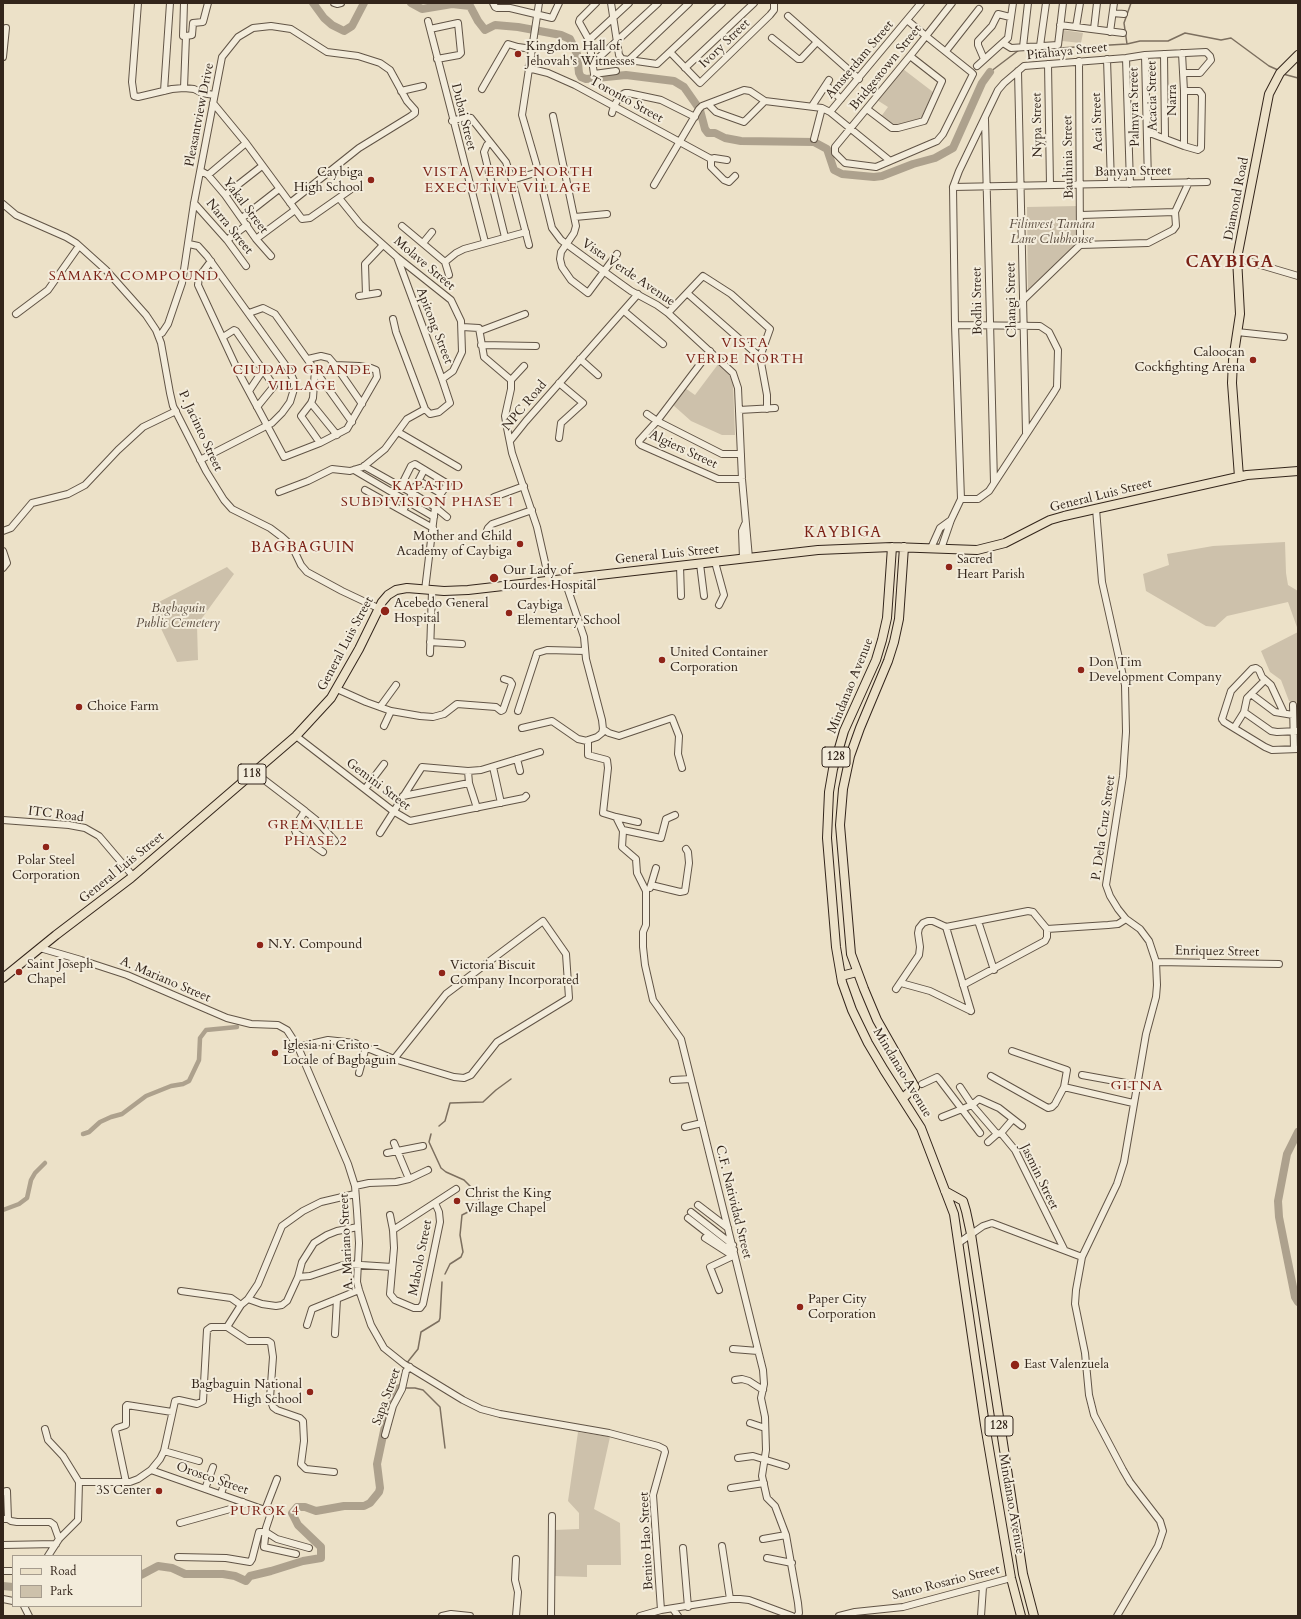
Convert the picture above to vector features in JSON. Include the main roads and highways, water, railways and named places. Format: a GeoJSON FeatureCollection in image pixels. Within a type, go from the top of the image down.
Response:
{"type":"FeatureCollection","features":[{"type":"Feature","properties":{"kind":"main road","name":"Diamond Road"},"geometry":{"type":"LineString","coordinates":[[1239,477],[1232,383],[1233,360],[1240,314],[1237,258],[1269,94],[1281,72],[1298,55]]}},
{"type":"Feature","properties":{"kind":"main road","name":"General Luis Street"},"geometry":{"type":"LineString","coordinates":[[3,978],[133,876],[296,736],[329,701],[359,649],[384,598],[396,590],[407,588],[429,590],[468,590],[818,550],[903,551],[931,548],[968,551],[986,549],[1005,542],[1050,520],[1239,477],[1262,473],[1298,471]]}},
{"type":"Feature","properties":{"kind":"main road","name":"Mindanao Avenue"},"geometry":{"type":"LineString","coordinates":[[892,551],[887,618],[882,640],[876,660],[844,731],[833,769],[827,838],[835,937],[841,976],[852,1010],[868,1043],[921,1128],[954,1214],[960,1242],[968,1306],[1011,1578],[1021,1616]]}},
{"type":"Feature","properties":{"kind":"main road","name":"Mindanao Avenue"},"geometry":{"type":"LineString","coordinates":[[903,551],[899,619],[894,642],[888,661],[850,756],[843,789],[840,818],[849,945],[857,972],[877,1020],[919,1086],[903,1098]]}},
{"type":"Feature","properties":{"kind":"main road"},"geometry":{"type":"LineString","coordinates":[[857,702],[869,708]]}},
{"type":"Feature","properties":{"kind":"main road"},"geometry":{"type":"LineString","coordinates":[[841,976],[857,972]]}},
{"type":"Feature","properties":{"kind":"main road","name":"Mindanao Avenue"},"geometry":{"type":"LineString","coordinates":[[945,1191],[963,1201],[971,1234],[1004,1459],[1023,1574],[1034,1616]]}},
{"type":"Feature","properties":{"kind":"main road"},"geometry":{"type":"LineString","coordinates":[[968,1306],[981,1304]]}},
{"type":"Feature","properties":{"kind":"main road"},"geometry":{"type":"LineString","coordinates":[[992,1461],[1004,1459]]}},
{"type":"Feature","properties":{"kind":"waterway"},"geometry":{"type":"LineString","coordinates":[[313,3],[324,18],[332,25],[344,31],[352,26],[364,3]]}},
{"type":"Feature","properties":{"kind":"waterway"},"geometry":{"type":"LineString","coordinates":[[411,3],[422,9],[452,4],[470,6],[485,30],[495,25],[518,27],[561,35],[570,39],[577,54],[579,73],[581,77],[586,79],[626,75],[674,81],[684,87],[698,107]]}},
{"type":"Feature","properties":{"kind":"waterway"},"geometry":{"type":"LineString","coordinates":[[1127,44],[1124,23],[1131,3]]}},
{"type":"Feature","properties":{"kind":"waterway"},"geometry":{"type":"LineString","coordinates":[[1059,48],[1127,44],[1140,41],[1168,41],[1185,33],[1221,40],[1231,38],[1269,66],[1278,70]]}},
{"type":"Feature","properties":{"kind":"waterway"},"geometry":{"type":"LineString","coordinates":[[990,72],[1019,50]]}},
{"type":"Feature","properties":{"kind":"waterway"},"geometry":{"type":"LineString","coordinates":[[700,110],[705,129],[708,133],[715,133],[725,138],[741,141],[814,142],[827,149],[834,170],[842,174],[874,177],[882,176],[913,164],[935,158],[953,148],[982,83],[990,72]]}},
{"type":"Feature","properties":{"kind":"waterway"},"geometry":{"type":"LineString","coordinates":[[1283,74],[1298,78]]}},
{"type":"Feature","properties":{"kind":"waterway"},"geometry":{"type":"LineString","coordinates":[[83,1134],[89,1132],[100,1122],[122,1114],[146,1096],[171,1086],[183,1084],[189,1081],[199,1060],[200,1038],[206,1030],[237,1027]]}},
{"type":"Feature","properties":{"kind":"waterway"},"geometry":{"type":"LineString","coordinates":[[439,1126],[445,1121],[450,1103],[483,1102],[511,1079]]}},
{"type":"Feature","properties":{"kind":"waterway"},"geometry":{"type":"LineString","coordinates":[[1298,1132],[1287,1154],[1278,1201],[1279,1217],[1295,1297],[1298,1302]]}},
{"type":"Feature","properties":{"kind":"waterway"},"geometry":{"type":"LineString","coordinates":[[431,1134],[429,1142],[441,1168],[446,1172],[464,1180],[476,1192],[479,1199],[476,1208],[462,1215],[460,1235],[463,1252],[461,1257],[450,1264],[445,1274]]}},
{"type":"Feature","properties":{"kind":"waterway"},"geometry":{"type":"LineString","coordinates":[[3,1210],[19,1204],[27,1198],[31,1180],[35,1173],[45,1163]]}},
{"type":"Feature","properties":{"kind":"waterway"},"geometry":{"type":"LineString","coordinates":[[406,1364],[418,1349],[421,1332],[439,1321],[442,1282]]}},
{"type":"Feature","properties":{"kind":"waterway"},"geometry":{"type":"LineString","coordinates":[[142,1574],[158,1566],[172,1568],[185,1574],[223,1574],[235,1576],[246,1581],[250,1576],[303,1561],[321,1558],[321,1547],[298,1525],[292,1513],[297,1507],[305,1507],[316,1511],[344,1506],[364,1506],[370,1503],[379,1492],[380,1488],[377,1464],[389,1407],[396,1392],[399,1388],[401,1388]]}},
{"type":"Feature","properties":{"kind":"waterway"},"geometry":{"type":"LineString","coordinates":[[406,1388],[423,1390],[440,1407],[445,1448]]}},
{"type":"Feature","properties":{"kind":"waterway"},"geometry":{"type":"LineString","coordinates":[[3,1586],[12,1587]]}},
{"type":"Feature","properties":{"kind":"place","name":"Kingdom Hall of Jehovah's Witnesses"},"geometry":{"type":"Point","coordinates":[518,54]}},
{"type":"Feature","properties":{"kind":"place","name":"Caybiga High School"},"geometry":{"type":"Point","coordinates":[371,180]}},
{"type":"Feature","properties":{"kind":"place","name":"Caloocan Cockfighting Arena"},"geometry":{"type":"Point","coordinates":[1253,360]}},
{"type":"Feature","properties":{"kind":"place","name":"Mother and Child Academy of Caybiga"},"geometry":{"type":"Point","coordinates":[520,544]}},
{"type":"Feature","properties":{"kind":"place","name":"Sacred Heart Parish"},"geometry":{"type":"Point","coordinates":[949,567]}},
{"type":"Feature","properties":{"kind":"place","name":"Our Lady of Lourdes Hospital"},"geometry":{"type":"Point","coordinates":[494,578]}},
{"type":"Feature","properties":{"kind":"place","name":"Acebedo General Hospital"},"geometry":{"type":"Point","coordinates":[385,611]}},
{"type":"Feature","properties":{"kind":"place","name":"Caybiga Elementary School"},"geometry":{"type":"Point","coordinates":[509,613]}},
{"type":"Feature","properties":{"kind":"place","name":"United Container Corporation"},"geometry":{"type":"Point","coordinates":[662,660]}},
{"type":"Feature","properties":{"kind":"place","name":"Don Tim Development Company"},"geometry":{"type":"Point","coordinates":[1081,670]}},
{"type":"Feature","properties":{"kind":"place","name":"Choice Farm"},"geometry":{"type":"Point","coordinates":[79,707]}},
{"type":"Feature","properties":{"kind":"place","name":"Polar Steel Corporation"},"geometry":{"type":"Point","coordinates":[46,847]}},
{"type":"Feature","properties":{"kind":"place","name":"N.Y. Compound"},"geometry":{"type":"Point","coordinates":[260,945]}},
{"type":"Feature","properties":{"kind":"place","name":"Saint Joseph Chapel"},"geometry":{"type":"Point","coordinates":[19,972]}},
{"type":"Feature","properties":{"kind":"place","name":"Victoria Biscuit Company Incorporated"},"geometry":{"type":"Point","coordinates":[442,973]}},
{"type":"Feature","properties":{"kind":"place","name":"Iglesia ni Cristo - Locale of Bagbaguin"},"geometry":{"type":"Point","coordinates":[275,1053]}},
{"type":"Feature","properties":{"kind":"place","name":"Christ the King Village Chapel"},"geometry":{"type":"Point","coordinates":[457,1201]}},
{"type":"Feature","properties":{"kind":"place","name":"Paper City Corporation"},"geometry":{"type":"Point","coordinates":[800,1307]}},
{"type":"Feature","properties":{"kind":"place","name":"East Valenzuela"},"geometry":{"type":"Point","coordinates":[1015,1365]}},
{"type":"Feature","properties":{"kind":"place","name":"Bagbaguin National High School"},"geometry":{"type":"Point","coordinates":[310,1392]}},
{"type":"Feature","properties":{"kind":"place","name":"3S Center"},"geometry":{"type":"Point","coordinates":[159,1491]}},
{"type":"Feature","properties":{"kind":"district","name":"VISTA VERDE NORTH EXECUTIVE VILLAGE"},"geometry":{"type":"Point","coordinates":[508,182]}},
{"type":"Feature","properties":{"kind":"district","name":"CAYBIGA"},"geometry":{"type":"Point","coordinates":[1230,263]}},
{"type":"Feature","properties":{"kind":"district","name":"SAMAKA COMPOUND"},"geometry":{"type":"Point","coordinates":[134,277]}},
{"type":"Feature","properties":{"kind":"district","name":"VISTA VERDE NORTH"},"geometry":{"type":"Point","coordinates":[745,352]}},
{"type":"Feature","properties":{"kind":"district","name":"CIUDAD GRANDE VILLAGE"},"geometry":{"type":"Point","coordinates":[302,380]}},
{"type":"Feature","properties":{"kind":"district","name":"KAPATID SUBDIVISION PHASE 1"},"geometry":{"type":"Point","coordinates":[428,496]}},
{"type":"Feature","properties":{"kind":"district","name":"KAYBIGA"},"geometry":{"type":"Point","coordinates":[843,534]}},
{"type":"Feature","properties":{"kind":"district","name":"BAGBAGUIN"},"geometry":{"type":"Point","coordinates":[303,549]}},
{"type":"Feature","properties":{"kind":"district","name":"GREM VILLE PHASE 2"},"geometry":{"type":"Point","coordinates":[316,834]}},
{"type":"Feature","properties":{"kind":"district","name":"GITNA"},"geometry":{"type":"Point","coordinates":[1137,1087]}},
{"type":"Feature","properties":{"kind":"district","name":"PUROK 4"},"geometry":{"type":"Point","coordinates":[265,1512]}},
{"type":"Feature","properties":{"kind":"park label","name":"Filinvest Tamara Lane Clubhouse"},"geometry":{"type":"Point","coordinates":[1052,232]}},
{"type":"Feature","properties":{"kind":"park label","name":"Bagbaguin Public Cemetery"},"geometry":{"type":"Point","coordinates":[178,616]}}]}
